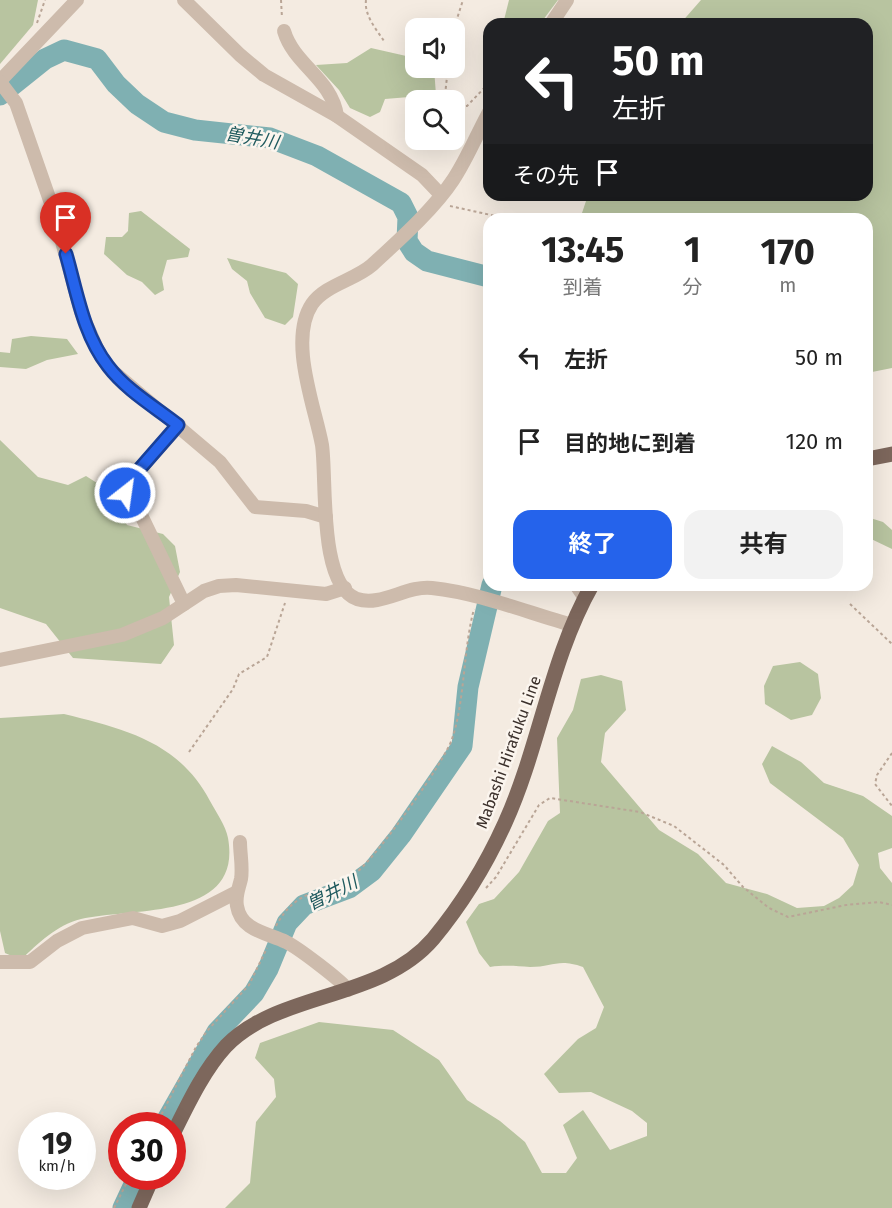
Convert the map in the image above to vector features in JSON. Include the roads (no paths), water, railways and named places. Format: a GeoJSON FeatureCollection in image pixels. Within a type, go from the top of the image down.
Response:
{"type":"FeatureCollection","features":[{"type":"Feature","properties":{"kind":"main road"},"geometry":{"type":"LineString","coordinates":[[873,458],[892,454]]}},
{"type":"Feature","properties":{"kind":"main road","name":"Mabashi Hirafuku Line"},"geometry":{"type":"LineString","coordinates":[[185,1112],[213,1062],[232,1041],[255,1025],[388,973],[411,960],[430,942],[467,894],[505,823],[572,625],[588,592]]}},
{"type":"Feature","properties":{"kind":"main road"},"geometry":{"type":"LineString","coordinates":[[139,1208],[147,1190]]}},
{"type":"Feature","properties":{"kind":"street"},"geometry":{"type":"LineString","coordinates":[[77,0],[3,85],[29,136],[54,212],[81,312],[100,355],[123,382],[178,425],[220,462],[255,507],[306,511],[326,517]]}},
{"type":"Feature","properties":{"kind":"street"},"geometry":{"type":"LineString","coordinates":[[184,0],[240,55],[264,75],[337,116],[422,175],[439,197]]}},
{"type":"Feature","properties":{"kind":"street"},"geometry":{"type":"LineString","coordinates":[[555,18],[567,0]]}},
{"type":"Feature","properties":{"kind":"street"},"geometry":{"type":"LineString","coordinates":[[284,31],[288,46],[298,60],[327,88],[335,102],[337,116]]}},
{"type":"Feature","properties":{"kind":"street"},"geometry":{"type":"LineString","coordinates":[[483,124],[454,180],[439,197],[357,277],[322,294],[312,303],[305,318],[302,341],[305,368],[322,447],[328,548],[334,570],[345,588],[355,598],[369,600],[412,588],[431,588],[483,599],[572,625]]}},
{"type":"Feature","properties":{"kind":"street"},"geometry":{"type":"LineString","coordinates":[[178,425],[135,472],[125,487],[125,493],[141,515],[184,604]]}},
{"type":"Feature","properties":{"kind":"street"},"geometry":{"type":"LineString","coordinates":[[0,660],[54,647],[104,640],[164,618],[204,591],[219,586],[236,585],[288,592],[327,594],[345,588]]}},
{"type":"Feature","properties":{"kind":"street"},"geometry":{"type":"LineString","coordinates":[[240,842],[242,878],[237,892],[240,916],[249,927],[277,938],[335,975],[348,990]]}},
{"type":"Feature","properties":{"kind":"street"},"geometry":{"type":"LineString","coordinates":[[0,962],[30,962],[57,941],[82,928],[133,918],[150,925],[171,924],[237,892]]}},
{"type":"Feature","properties":{"kind":"waterway","name":"曽井川"},"geometry":{"type":"LineString","coordinates":[[0,95],[45,59],[64,50],[97,59],[116,84],[137,104],[164,122],[195,130],[270,138],[317,156],[401,203],[408,217],[407,241],[414,252],[427,261],[483,275]]}},
{"type":"Feature","properties":{"kind":"waterway","name":"曽井川"},"geometry":{"type":"LineString","coordinates":[[171,1112],[217,1032],[254,993],[268,969],[287,923],[304,905],[349,888],[372,871],[401,835],[462,746],[468,687],[491,591]]}},
{"type":"Feature","properties":{"kind":"waterway","name":"曽井川"},"geometry":{"type":"LineString","coordinates":[[123,1208],[131,1190]]}}]}
